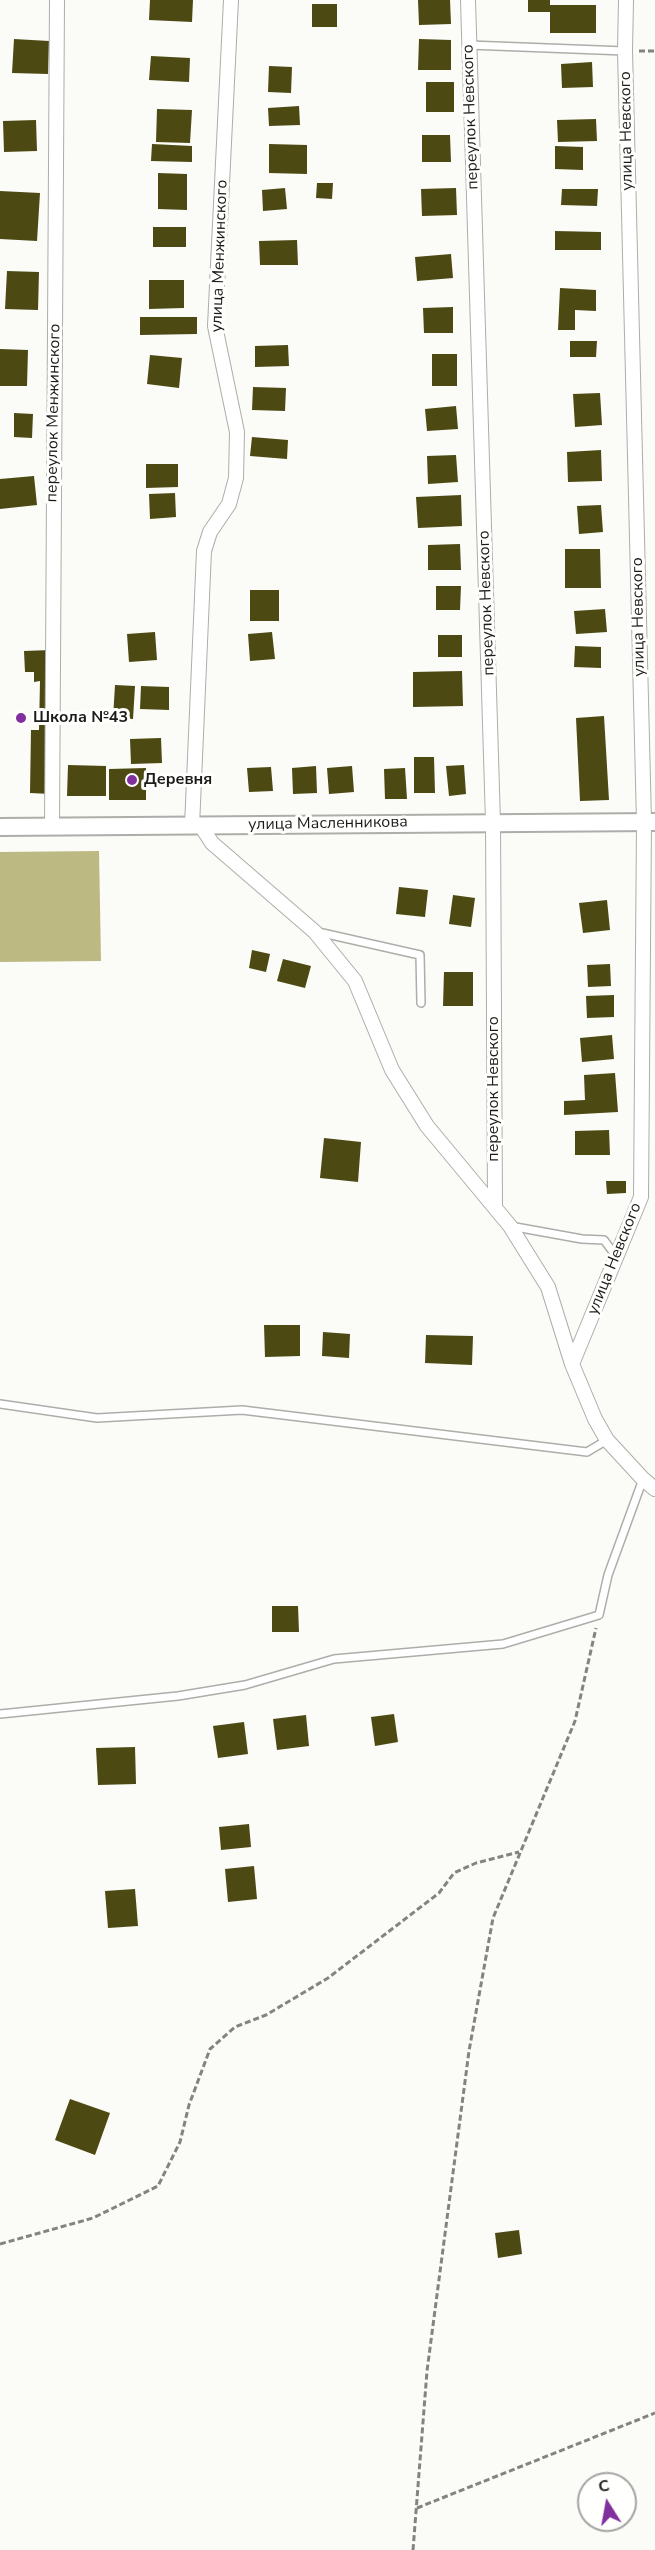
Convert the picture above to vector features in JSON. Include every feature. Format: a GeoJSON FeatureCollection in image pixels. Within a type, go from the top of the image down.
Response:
{"type":"FeatureCollection","features":[{"type":"Feature","properties":{"kind":"street","name":"переулок Менжинского"},"geometry":{"type":"LineString","coordinates":[[52,827],[57,0]]}},
{"type":"Feature","properties":{"kind":"street","name":"улица Менжинского"},"geometry":{"type":"LineString","coordinates":[[196,826],[204,551],[210,532],[229,504],[236,478],[237,432],[216,326],[231,0]]}},
{"type":"Feature","properties":{"kind":"street","name":"переулок Невского"},"geometry":{"type":"LineString","coordinates":[[468,0],[493,822],[495,1206]]}},
{"type":"Feature","properties":{"kind":"street","name":"улица Невского"},"geometry":{"type":"LineString","coordinates":[[572,1364],[641,1197],[649,822],[625,51],[626,0]]}},
{"type":"Feature","properties":{"kind":"street","name":"улица Масленникова"},"geometry":{"type":"LineString","coordinates":[[0,827],[649,822]]}},
{"type":"Feature","properties":{"kind":"street"},"geometry":{"type":"LineString","coordinates":[[196,826],[212,843],[315,932],[355,981],[392,1070],[427,1126],[495,1206],[548,1287],[572,1364],[595,1419],[607,1440],[642,1479],[655,1489]]}},
{"type":"Feature","properties":{"kind":"lane"},"geometry":{"type":"LineString","coordinates":[[469,45],[625,51]]}},
{"type":"Feature","properties":{"kind":"lane"},"geometry":{"type":"LineString","coordinates":[[315,932],[420,955],[421,1003]]}},
{"type":"Feature","properties":{"kind":"lane"},"geometry":{"type":"LineString","coordinates":[[510,1226],[573,1238],[604,1240],[617,1257]]}},
{"type":"Feature","properties":{"kind":"lane"},"geometry":{"type":"LineString","coordinates":[[0,1404],[97,1418],[242,1410],[586,1452],[607,1440]]}},
{"type":"Feature","properties":{"kind":"lane"},"geometry":{"type":"LineString","coordinates":[[0,1714],[178,1696],[245,1686],[334,1659],[503,1644],[598,1615],[608,1575],[642,1479]]}},
{"type":"Feature","properties":{"kind":"path"},"geometry":{"type":"LineString","coordinates":[[413,2550],[426,2371],[469,2051],[493,1918],[575,1721],[598,1615]]}},
{"type":"Feature","properties":{"kind":"path"},"geometry":{"type":"LineString","coordinates":[[0,2244],[93,2218],[158,2186],[180,2142],[189,2105],[210,2049],[235,2027],[266,2015],[328,1978],[439,1893],[454,1874],[476,1863],[521,1851]]}},
{"type":"Feature","properties":{"kind":"path"},"geometry":{"type":"LineString","coordinates":[[416,2508],[655,2413]]}},
{"type":"Feature","properties":{"kind":"shaded area"},"geometry":{"type":"Polygon","coordinates":[[[99,851],[101,961],[0,962],[0,852],[99,851]]]}},
{"type":"Feature","properties":{"kind":"building"},"geometry":{"type":"Polygon","coordinates":[[[150,0],[193,0],[192,22],[149,20],[150,0]]]}},
{"type":"Feature","properties":{"kind":"building"},"geometry":{"type":"Polygon","coordinates":[[[418,0],[450,0],[451,24],[419,25],[418,0]]]}},
{"type":"Feature","properties":{"kind":"building"},"geometry":{"type":"Polygon","coordinates":[[[528,0],[550,0],[550,5],[596,5],[596,33],[550,33],[550,12],[528,12],[528,0]]]}},
{"type":"Feature","properties":{"kind":"building"},"geometry":{"type":"Polygon","coordinates":[[[312,4],[337,4],[337,27],[312,27],[312,4]]]}},
{"type":"Feature","properties":{"kind":"building"},"geometry":{"type":"Polygon","coordinates":[[[14,39],[49,41],[48,74],[12,73],[14,39]]]}},
{"type":"Feature","properties":{"kind":"building"},"geometry":{"type":"Polygon","coordinates":[[[419,39],[451,40],[451,70],[418,70],[419,39]]]}},
{"type":"Feature","properties":{"kind":"building"},"geometry":{"type":"Polygon","coordinates":[[[151,56],[190,58],[189,82],[149,80],[151,56]]]}},
{"type":"Feature","properties":{"kind":"building"},"geometry":{"type":"Polygon","coordinates":[[[592,62],[593,87],[562,88],[561,64],[592,62]]]}},
{"type":"Feature","properties":{"kind":"building"},"geometry":{"type":"Polygon","coordinates":[[[269,66],[292,67],[291,93],[268,92],[269,66]]]}},
{"type":"Feature","properties":{"kind":"building"},"geometry":{"type":"Polygon","coordinates":[[[426,82],[454,82],[454,112],[426,112],[426,82]]]}},
{"type":"Feature","properties":{"kind":"building"},"geometry":{"type":"Polygon","coordinates":[[[299,106],[300,125],[269,126],[268,108],[299,106]]]}},
{"type":"Feature","properties":{"kind":"building"},"geometry":{"type":"Polygon","coordinates":[[[157,109],[192,110],[190,143],[156,142],[157,109]]]}},
{"type":"Feature","properties":{"kind":"building"},"geometry":{"type":"Polygon","coordinates":[[[596,119],[597,141],[558,142],[557,120],[596,119]]]}},
{"type":"Feature","properties":{"kind":"building"},"geometry":{"type":"Polygon","coordinates":[[[36,120],[37,151],[4,152],[3,121],[36,120]]]}},
{"type":"Feature","properties":{"kind":"building"},"geometry":{"type":"Polygon","coordinates":[[[422,135],[450,135],[451,162],[422,162],[422,135]]]}},
{"type":"Feature","properties":{"kind":"building"},"geometry":{"type":"Polygon","coordinates":[[[152,144],[192,146],[192,162],[151,161],[152,144]]]}},
{"type":"Feature","properties":{"kind":"building"},"geometry":{"type":"Polygon","coordinates":[[[269,144],[307,145],[307,174],[269,173],[269,144]]]}},
{"type":"Feature","properties":{"kind":"building"},"geometry":{"type":"Polygon","coordinates":[[[555,146],[583,147],[583,170],[555,169],[555,146]]]}},
{"type":"Feature","properties":{"kind":"building"},"geometry":{"type":"Polygon","coordinates":[[[158,173],[187,174],[187,210],[158,209],[158,173]]]}},
{"type":"Feature","properties":{"kind":"building"},"geometry":{"type":"Polygon","coordinates":[[[317,183],[333,183],[332,199],[316,198],[317,183]]]}},
{"type":"Feature","properties":{"kind":"building"},"geometry":{"type":"Polygon","coordinates":[[[285,188],[287,209],[263,211],[262,190],[285,188]]]}},
{"type":"Feature","properties":{"kind":"building"},"geometry":{"type":"Polygon","coordinates":[[[456,188],[457,215],[422,216],[421,189],[456,188]]]}},
{"type":"Feature","properties":{"kind":"building"},"geometry":{"type":"Polygon","coordinates":[[[562,189],[598,189],[597,206],[561,205],[562,189]]]}},
{"type":"Feature","properties":{"kind":"building"},"geometry":{"type":"Polygon","coordinates":[[[0,191],[40,193],[37,241],[0,239],[0,191]]]}},
{"type":"Feature","properties":{"kind":"building"},"geometry":{"type":"Polygon","coordinates":[[[153,227],[186,227],[186,247],[153,247],[153,227]]]}},
{"type":"Feature","properties":{"kind":"building"},"geometry":{"type":"Polygon","coordinates":[[[555,231],[601,232],[601,250],[555,250],[555,231]]]}},
{"type":"Feature","properties":{"kind":"building"},"geometry":{"type":"Polygon","coordinates":[[[297,240],[298,265],[260,265],[259,241],[297,240]]]}},
{"type":"Feature","properties":{"kind":"building"},"geometry":{"type":"Polygon","coordinates":[[[451,254],[453,278],[417,281],[415,257],[451,254]]]}},
{"type":"Feature","properties":{"kind":"building"},"geometry":{"type":"Polygon","coordinates":[[[7,271],[39,272],[38,310],[5,309],[7,271]]]}},
{"type":"Feature","properties":{"kind":"building"},"geometry":{"type":"Polygon","coordinates":[[[149,280],[184,280],[184,308],[149,309],[149,280]]]}},
{"type":"Feature","properties":{"kind":"building"},"geometry":{"type":"Polygon","coordinates":[[[560,288],[596,290],[596,311],[575,310],[575,330],[558,330],[560,288]]]}},
{"type":"Feature","properties":{"kind":"building"},"geometry":{"type":"Polygon","coordinates":[[[453,307],[453,333],[424,333],[423,308],[453,307]]]}},
{"type":"Feature","properties":{"kind":"building"},"geometry":{"type":"Polygon","coordinates":[[[140,317],[197,317],[197,334],[140,335],[140,317]]]}},
{"type":"Feature","properties":{"kind":"building"},"geometry":{"type":"Polygon","coordinates":[[[570,341],[597,341],[596,357],[570,357],[570,341]]]}},
{"type":"Feature","properties":{"kind":"building"},"geometry":{"type":"Polygon","coordinates":[[[288,345],[289,366],[255,367],[255,346],[288,345]]]}},
{"type":"Feature","properties":{"kind":"building"},"geometry":{"type":"Polygon","coordinates":[[[0,349],[28,350],[27,386],[0,386],[0,349]]]}},
{"type":"Feature","properties":{"kind":"building"},"geometry":{"type":"Polygon","coordinates":[[[432,354],[457,354],[457,386],[432,386],[432,354]]]}},
{"type":"Feature","properties":{"kind":"building"},"geometry":{"type":"Polygon","coordinates":[[[150,355],[182,358],[179,388],[147,384],[150,355]]]}},
{"type":"Feature","properties":{"kind":"building"},"geometry":{"type":"Polygon","coordinates":[[[253,387],[286,388],[285,411],[252,410],[253,387]]]}},
{"type":"Feature","properties":{"kind":"building"},"geometry":{"type":"Polygon","coordinates":[[[600,393],[602,425],[575,427],[573,394],[600,393]]]}},
{"type":"Feature","properties":{"kind":"building"},"geometry":{"type":"Polygon","coordinates":[[[456,406],[458,429],[427,431],[425,409],[456,406]]]}},
{"type":"Feature","properties":{"kind":"building"},"geometry":{"type":"Polygon","coordinates":[[[14,413],[33,414],[32,438],[14,437],[14,413]]]}},
{"type":"Feature","properties":{"kind":"building"},"geometry":{"type":"Polygon","coordinates":[[[252,437],[288,440],[287,459],[250,456],[252,437]]]}},
{"type":"Feature","properties":{"kind":"building"},"geometry":{"type":"Polygon","coordinates":[[[601,450],[602,481],[568,482],[567,452],[601,450]]]}},
{"type":"Feature","properties":{"kind":"building"},"geometry":{"type":"Polygon","coordinates":[[[456,455],[458,482],[428,484],[427,456],[456,455]]]}},
{"type":"Feature","properties":{"kind":"building"},"geometry":{"type":"Polygon","coordinates":[[[146,464],[178,464],[178,487],[146,488],[146,464]]]}},
{"type":"Feature","properties":{"kind":"building"},"geometry":{"type":"Polygon","coordinates":[[[34,476],[37,505],[0,509],[0,479],[34,476]]]}},
{"type":"Feature","properties":{"kind":"building"},"geometry":{"type":"Polygon","coordinates":[[[175,493],[176,517],[150,519],[149,494],[175,493]]]}},
{"type":"Feature","properties":{"kind":"building"},"geometry":{"type":"Polygon","coordinates":[[[461,495],[462,526],[418,528],[416,497],[461,495]]]}},
{"type":"Feature","properties":{"kind":"building"},"geometry":{"type":"Polygon","coordinates":[[[601,505],[603,532],[579,534],[577,506],[601,505]]]}},
{"type":"Feature","properties":{"kind":"building"},"geometry":{"type":"Polygon","coordinates":[[[460,544],[461,570],[428,570],[428,545],[460,544]]]}},
{"type":"Feature","properties":{"kind":"building"},"geometry":{"type":"Polygon","coordinates":[[[565,549],[600,549],[601,588],[565,588],[565,549]]]}},
{"type":"Feature","properties":{"kind":"building"},"geometry":{"type":"Polygon","coordinates":[[[436,586],[461,586],[460,610],[436,610],[436,586]]]}},
{"type":"Feature","properties":{"kind":"building"},"geometry":{"type":"Polygon","coordinates":[[[250,590],[279,590],[279,621],[250,621],[250,590]]]}},
{"type":"Feature","properties":{"kind":"building"},"geometry":{"type":"Polygon","coordinates":[[[605,609],[607,632],[576,634],[574,611],[605,609]]]}},
{"type":"Feature","properties":{"kind":"building"},"geometry":{"type":"Polygon","coordinates":[[[155,632],[157,660],[129,662],[127,634],[155,632]]]}},
{"type":"Feature","properties":{"kind":"building"},"geometry":{"type":"Polygon","coordinates":[[[272,632],[275,659],[250,661],[248,634],[272,632]]]}},
{"type":"Feature","properties":{"kind":"building"},"geometry":{"type":"Polygon","coordinates":[[[438,635],[462,635],[462,657],[438,657],[438,635]]]}},
{"type":"Feature","properties":{"kind":"building"},"geometry":{"type":"Polygon","coordinates":[[[575,646],[601,647],[601,668],[574,667],[575,646]]]}},
{"type":"Feature","properties":{"kind":"building"},"geometry":{"type":"Polygon","coordinates":[[[51,650],[51,794],[30,793],[31,730],[39,730],[40,681],[34,682],[34,672],[25,672],[24,651],[51,650]]]}},
{"type":"Feature","properties":{"kind":"building"},"geometry":{"type":"Polygon","coordinates":[[[462,671],[463,706],[413,707],[413,672],[462,671]]]}},
{"type":"Feature","properties":{"kind":"building"},"geometry":{"type":"Polygon","coordinates":[[[115,685],[135,686],[133,719],[113,718],[115,685]]]}},
{"type":"Feature","properties":{"kind":"building"},"geometry":{"type":"Polygon","coordinates":[[[141,686],[169,687],[169,710],[140,709],[141,686]]]}},
{"type":"Feature","properties":{"kind":"building"},"geometry":{"type":"Polygon","coordinates":[[[604,716],[609,800],[580,801],[576,718],[604,716]]]}},
{"type":"Feature","properties":{"kind":"building"},"geometry":{"type":"Polygon","coordinates":[[[161,738],[162,763],[131,764],[130,739],[161,738]]]}},
{"type":"Feature","properties":{"kind":"building"},"geometry":{"type":"Polygon","coordinates":[[[414,757],[434,757],[435,793],[414,793],[414,757]]]}},
{"type":"Feature","properties":{"kind":"building"},"geometry":{"type":"Polygon","coordinates":[[[68,765],[106,766],[106,796],[67,796],[68,765]]]}},
{"type":"Feature","properties":{"kind":"building"},"geometry":{"type":"Polygon","coordinates":[[[464,765],[466,794],[449,796],[446,766],[464,765]]]}},
{"type":"Feature","properties":{"kind":"building"},"geometry":{"type":"Polygon","coordinates":[[[316,766],[317,793],[293,794],[292,768],[316,766]]]}},
{"type":"Feature","properties":{"kind":"building"},"geometry":{"type":"Polygon","coordinates":[[[352,766],[354,792],[329,794],[327,768],[352,766]]]}},
{"type":"Feature","properties":{"kind":"building"},"geometry":{"type":"Polygon","coordinates":[[[271,767],[273,791],[249,792],[247,768],[271,767]]]}},
{"type":"Feature","properties":{"kind":"building"},"geometry":{"type":"Polygon","coordinates":[[[146,768],[146,800],[109,800],[109,769],[146,768]]]}},
{"type":"Feature","properties":{"kind":"building"},"geometry":{"type":"Polygon","coordinates":[[[405,768],[407,799],[385,799],[384,769],[405,768]]]}},
{"type":"Feature","properties":{"kind":"building"},"geometry":{"type":"Polygon","coordinates":[[[399,887],[428,890],[425,917],[396,914],[399,887]]]}},
{"type":"Feature","properties":{"kind":"building"},"geometry":{"type":"Polygon","coordinates":[[[453,895],[475,898],[471,927],[449,924],[453,895]]]}},
{"type":"Feature","properties":{"kind":"building"},"geometry":{"type":"Polygon","coordinates":[[[607,900],[610,930],[583,933],[579,903],[607,900]]]}},
{"type":"Feature","properties":{"kind":"building"},"geometry":{"type":"Polygon","coordinates":[[[252,950],[270,954],[266,972],[249,968],[252,950]]]}},
{"type":"Feature","properties":{"kind":"building"},"geometry":{"type":"Polygon","coordinates":[[[283,959],[311,966],[305,988],[277,981],[283,959]]]}},
{"type":"Feature","properties":{"kind":"building"},"geometry":{"type":"Polygon","coordinates":[[[610,964],[611,986],[588,987],[587,965],[610,964]]]}},
{"type":"Feature","properties":{"kind":"building"},"geometry":{"type":"Polygon","coordinates":[[[444,972],[473,972],[473,1006],[443,1006],[444,972]]]}},
{"type":"Feature","properties":{"kind":"building"},"geometry":{"type":"Polygon","coordinates":[[[614,995],[614,1017],[587,1018],[586,996],[614,995]]]}},
{"type":"Feature","properties":{"kind":"building"},"geometry":{"type":"Polygon","coordinates":[[[612,1035],[614,1059],[582,1062],[580,1038],[612,1035]]]}},
{"type":"Feature","properties":{"kind":"building"},"geometry":{"type":"Polygon","coordinates":[[[615,1073],[618,1112],[564,1115],[564,1101],[585,1100],[584,1075],[615,1073]]]}},
{"type":"Feature","properties":{"kind":"building"},"geometry":{"type":"Polygon","coordinates":[[[609,1130],[610,1155],[575,1155],[575,1131],[609,1130]]]}},
{"type":"Feature","properties":{"kind":"building"},"geometry":{"type":"Polygon","coordinates":[[[324,1138],[361,1142],[358,1182],[320,1178],[324,1138]]]}},
{"type":"Feature","properties":{"kind":"building"},"geometry":{"type":"Polygon","coordinates":[[[606,1181],[626,1181],[626,1193],[607,1194],[606,1181]]]}},
{"type":"Feature","properties":{"kind":"building"},"geometry":{"type":"Polygon","coordinates":[[[264,1325],[300,1325],[300,1356],[265,1357],[264,1325]]]}},
{"type":"Feature","properties":{"kind":"building"},"geometry":{"type":"Polygon","coordinates":[[[323,1332],[350,1334],[349,1358],[322,1356],[323,1332]]]}},
{"type":"Feature","properties":{"kind":"building"},"geometry":{"type":"Polygon","coordinates":[[[426,1335],[473,1336],[472,1365],[425,1363],[426,1335]]]}},
{"type":"Feature","properties":{"kind":"building"},"geometry":{"type":"Polygon","coordinates":[[[272,1606],[298,1606],[299,1632],[272,1632],[272,1606]]]}},
{"type":"Feature","properties":{"kind":"building"},"geometry":{"type":"Polygon","coordinates":[[[394,1714],[398,1742],[375,1746],[371,1717],[394,1714]]]}},
{"type":"Feature","properties":{"kind":"building"},"geometry":{"type":"Polygon","coordinates":[[[306,1715],[309,1746],[277,1750],[273,1719],[306,1715]]]}},
{"type":"Feature","properties":{"kind":"building"},"geometry":{"type":"Polygon","coordinates":[[[244,1722],[248,1754],[218,1758],[213,1726],[244,1722]]]}},
{"type":"Feature","properties":{"kind":"building"},"geometry":{"type":"Polygon","coordinates":[[[135,1747],[136,1784],[98,1785],[96,1748],[135,1747]]]}},
{"type":"Feature","properties":{"kind":"building"},"geometry":{"type":"Polygon","coordinates":[[[249,1824],[251,1847],[221,1850],[219,1827],[249,1824]]]}},
{"type":"Feature","properties":{"kind":"building"},"geometry":{"type":"Polygon","coordinates":[[[254,1866],[257,1899],[228,1902],[225,1869],[254,1866]]]}},
{"type":"Feature","properties":{"kind":"building"},"geometry":{"type":"Polygon","coordinates":[[[135,1889],[138,1926],[108,1928],[105,1891],[135,1889]]]}},
{"type":"Feature","properties":{"kind":"building"},"geometry":{"type":"Polygon","coordinates":[[[70,2099],[110,2113],[95,2155],[55,2140],[70,2099]]]}},
{"type":"Feature","properties":{"kind":"building"},"geometry":{"type":"Polygon","coordinates":[[[519,2230],[522,2254],[498,2258],[495,2233],[519,2230]]]}},
{"type":"Feature","properties":{"kind":"place","name":"Школа №43"},"geometry":{"type":"Point","coordinates":[21,718]}},
{"type":"Feature","properties":{"kind":"place","name":"Деревня"},"geometry":{"type":"Point","coordinates":[132,780]}}]}
